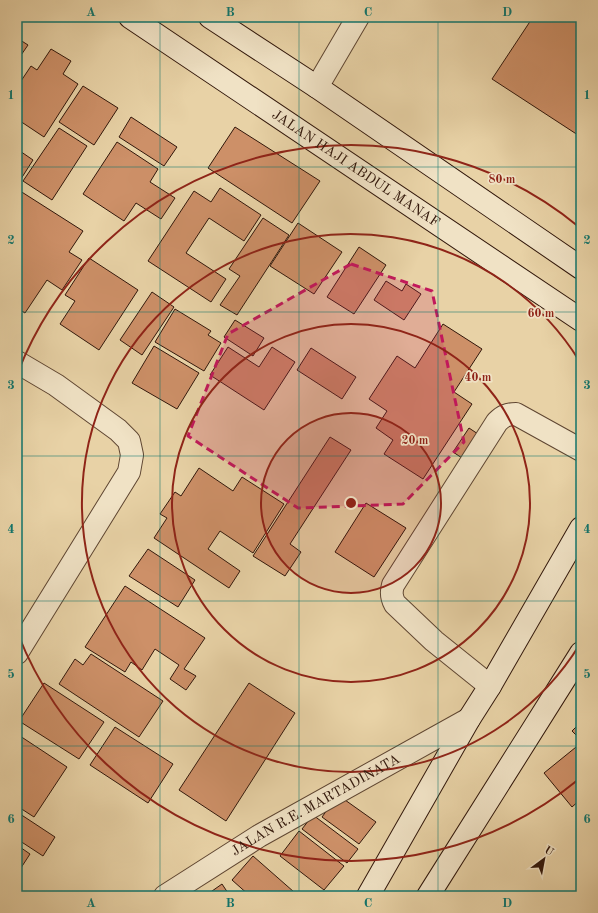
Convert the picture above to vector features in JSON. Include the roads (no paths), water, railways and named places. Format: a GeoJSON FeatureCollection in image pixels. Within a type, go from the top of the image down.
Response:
{"type":"FeatureCollection","features":[{"type":"Feature","properties":{"kind":"street","name":"JALAN HAJI ABDUL MANAF"},"geometry":{"type":"LineString","coordinates":[[130,17],[581,320]]}},
{"type":"Feature","properties":{"kind":"street"},"geometry":{"type":"LineString","coordinates":[[210,17],[317,86],[581,268]]}},
{"type":"Feature","properties":{"kind":"street"},"geometry":{"type":"LineString","coordinates":[[317,86],[358,17]]}},
{"type":"Feature","properties":{"kind":"street"},"geometry":{"type":"LineString","coordinates":[[17,362],[56,385],[118,430],[129,441],[132,455],[129,472],[17,653]]}},
{"type":"Feature","properties":{"kind":"street"},"geometry":{"type":"LineString","coordinates":[[490,686],[434,640],[395,604],[392,599],[391,592],[393,585],[497,422],[502,417],[508,414],[516,414],[581,450]]}},
{"type":"Feature","properties":{"kind":"street"},"geometry":{"type":"LineString","coordinates":[[368,896],[469,719],[490,686],[581,528]]}},
{"type":"Feature","properties":{"kind":"street"},"geometry":{"type":"LineString","coordinates":[[428,896],[581,653]]}},
{"type":"Feature","properties":{"kind":"street","name":"JALAN R.E. MARTADINATA"},"geometry":{"type":"LineString","coordinates":[[165,896],[259,836],[469,719]]}}]}
